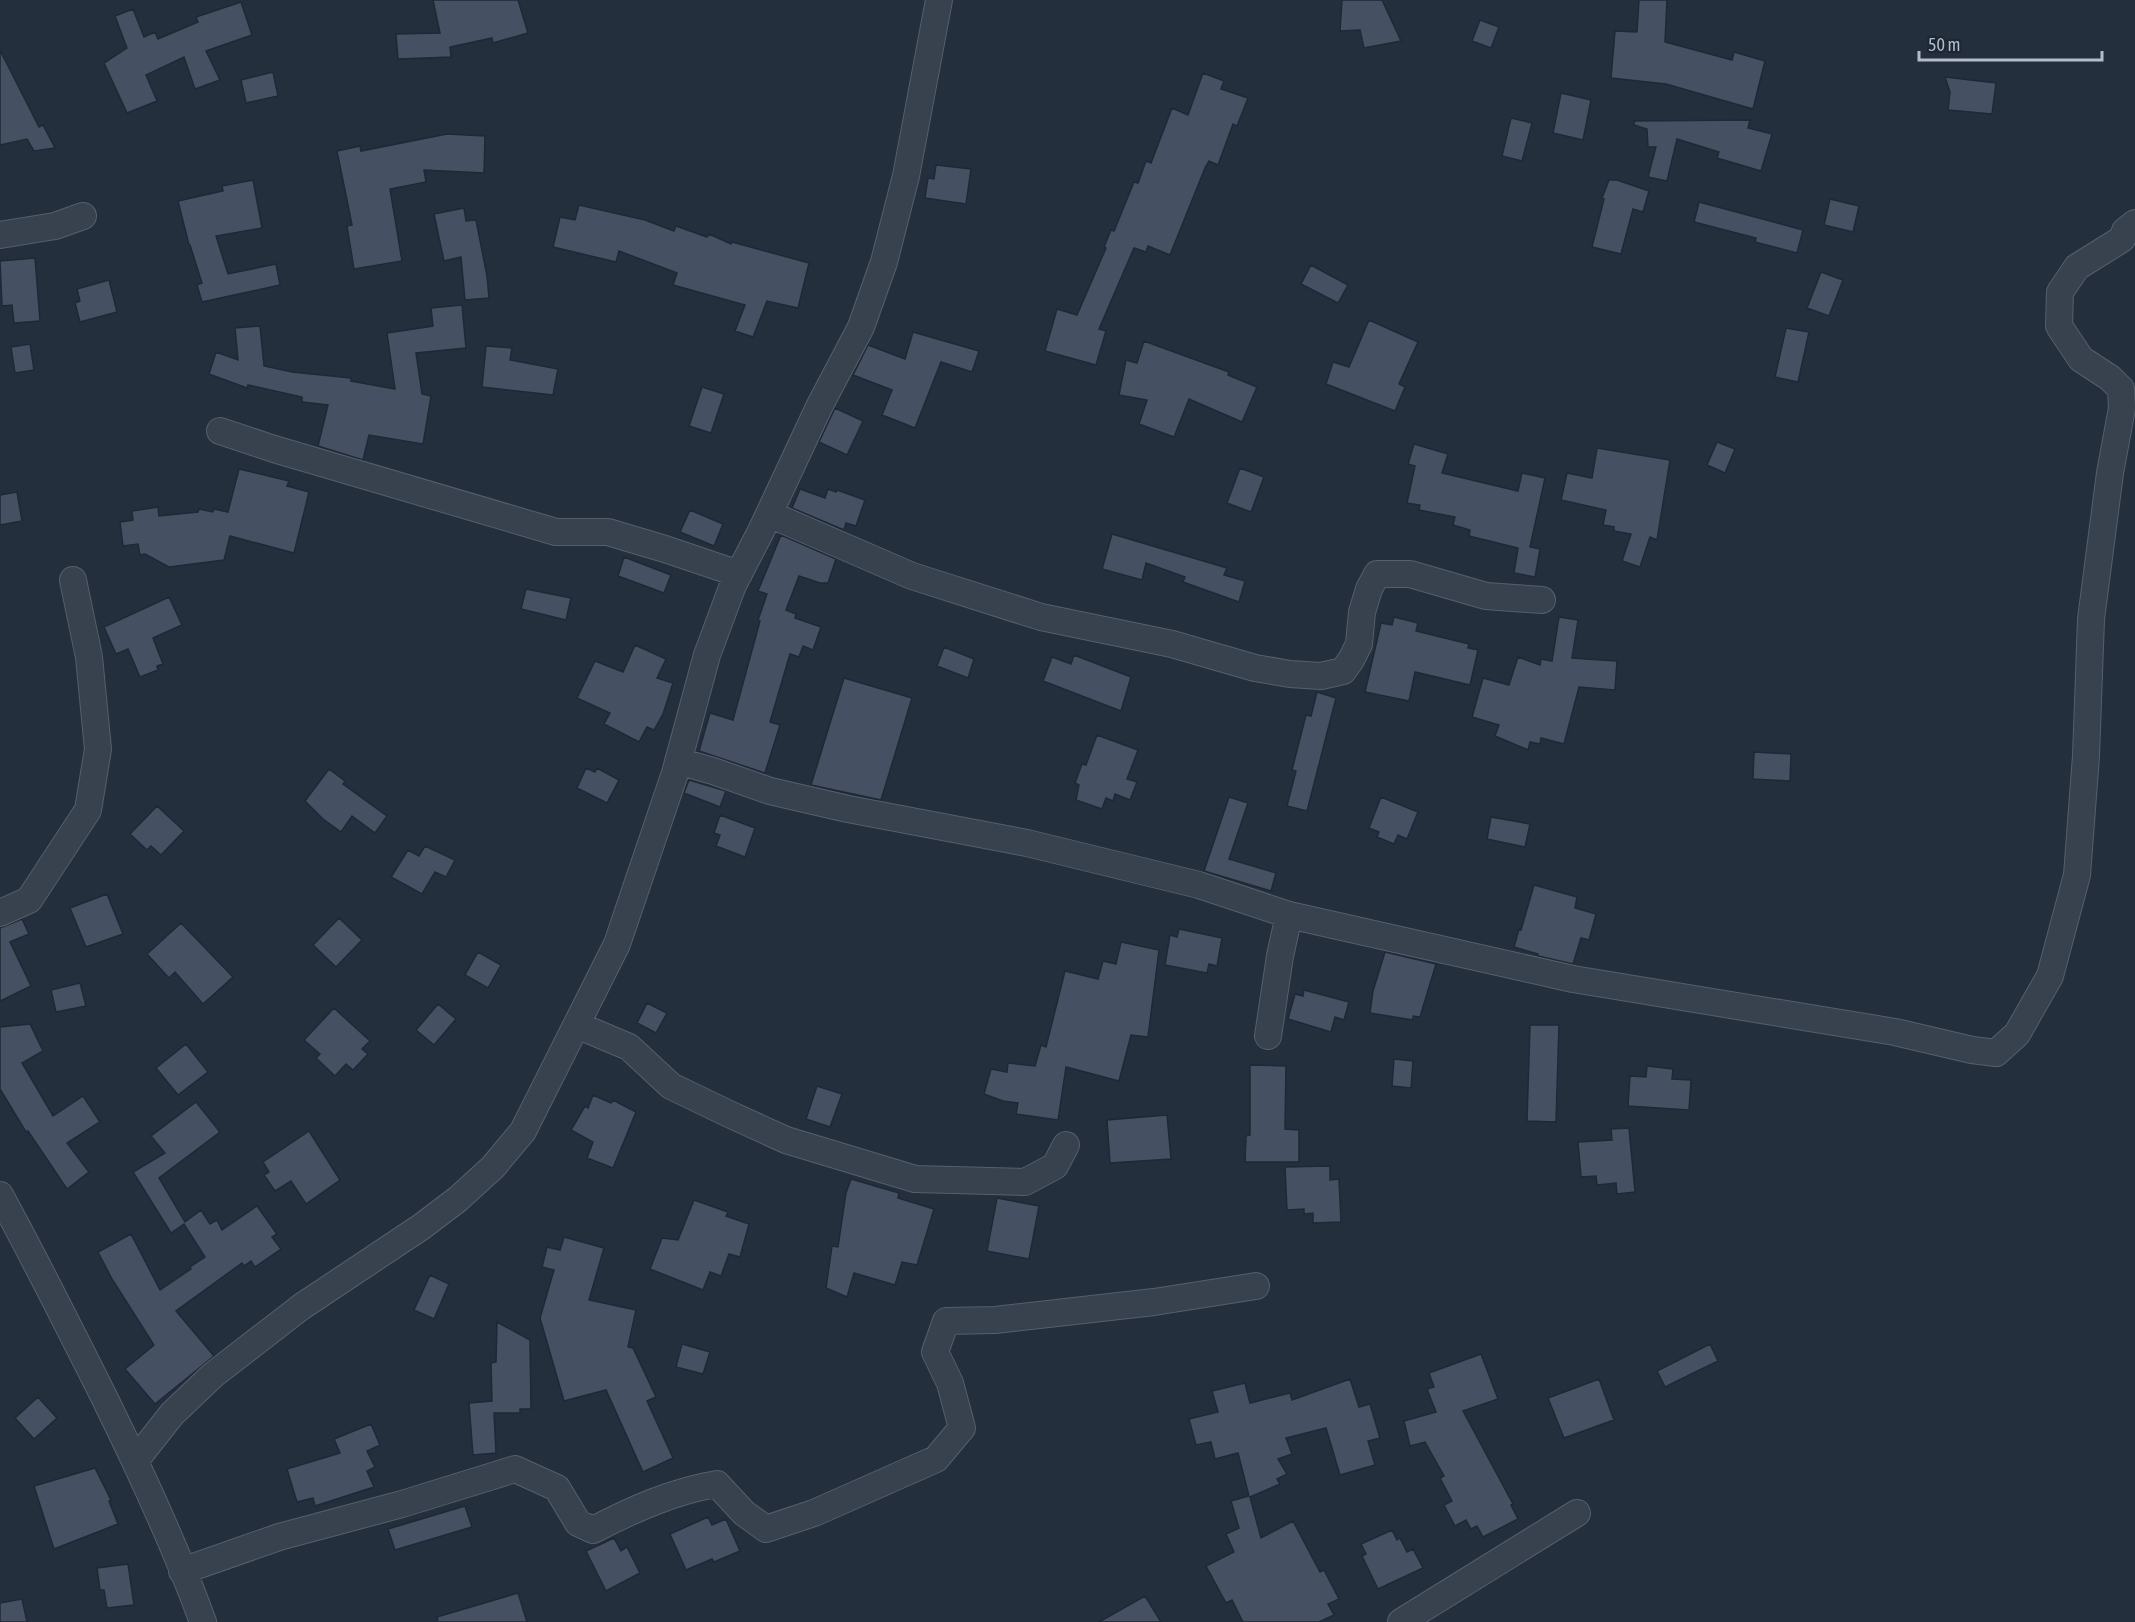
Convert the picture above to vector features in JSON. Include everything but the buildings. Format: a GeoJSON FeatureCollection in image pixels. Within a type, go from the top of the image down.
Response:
{"type":"FeatureCollection","features":[{"type":"Feature","properties":{"kind":"street"},"geometry":{"type":"LineString","coordinates":[[135,1461],[172,1414],[213,1375],[301,1307],[421,1227],[458,1199],[493,1167],[523,1131],[617,944],[678,762],[707,655],[739,574],[820,405],[861,327],[884,262],[906,176],[939,0]]}},
{"type":"Feature","properties":{"kind":"street"},"geometry":{"type":"LineString","coordinates":[[0,235],[55,226],[83,216]]}},
{"type":"Feature","properties":{"kind":"street"},"geometry":{"type":"LineString","coordinates":[[678,762],[771,791],[848,809],[1027,843],[1199,885],[1289,915],[1573,979],[1895,1032],[1972,1050],[1996,1053],[2017,1034],[2050,976],[2077,875],[2091,619],[2110,473],[2122,408],[2121,389],[2110,378],[2081,359],[2059,326],[2060,292],[2077,267],[2122,240],[2125,231],[2135,223]]}},
{"type":"Feature","properties":{"kind":"street"},"geometry":{"type":"LineString","coordinates":[[220,431],[556,532],[608,532],[739,574]]}},
{"type":"Feature","properties":{"kind":"street"},"geometry":{"type":"LineString","coordinates":[[769,514],[912,576],[1041,616],[1172,644],[1255,668],[1290,674],[1321,675],[1343,671],[1359,644],[1362,612],[1377,574],[1410,574],[1486,596],[1542,600]]}},
{"type":"Feature","properties":{"kind":"street"},"geometry":{"type":"LineString","coordinates":[[0,913],[29,900],[88,810],[98,748],[89,657],[73,580]]}},
{"type":"Feature","properties":{"kind":"street"},"geometry":{"type":"LineString","coordinates":[[1268,1036],[1280,956],[1289,915]]}},
{"type":"Feature","properties":{"kind":"street"},"geometry":{"type":"LineString","coordinates":[[578,1025],[628,1047],[671,1086],[729,1114],[786,1140],[915,1179],[1025,1182],[1055,1166],[1066,1145]]}},
{"type":"Feature","properties":{"kind":"street"},"geometry":{"type":"LineString","coordinates":[[0,1195],[44,1276],[135,1461],[203,1622]]}},
{"type":"Feature","properties":{"kind":"street"},"geometry":{"type":"LineString","coordinates":[[182,1571],[279,1537],[515,1469],[557,1488],[578,1523],[593,1530],[636,1509],[694,1487],[717,1484],[744,1512],[766,1529],[814,1513],[936,1459],[962,1428],[950,1383],[934,1352],[946,1321],[995,1320],[1154,1302],[1256,1286]]}},
{"type":"Feature","properties":{"kind":"street"},"geometry":{"type":"LineString","coordinates":[[1401,1622],[1577,1513]]}}]}
